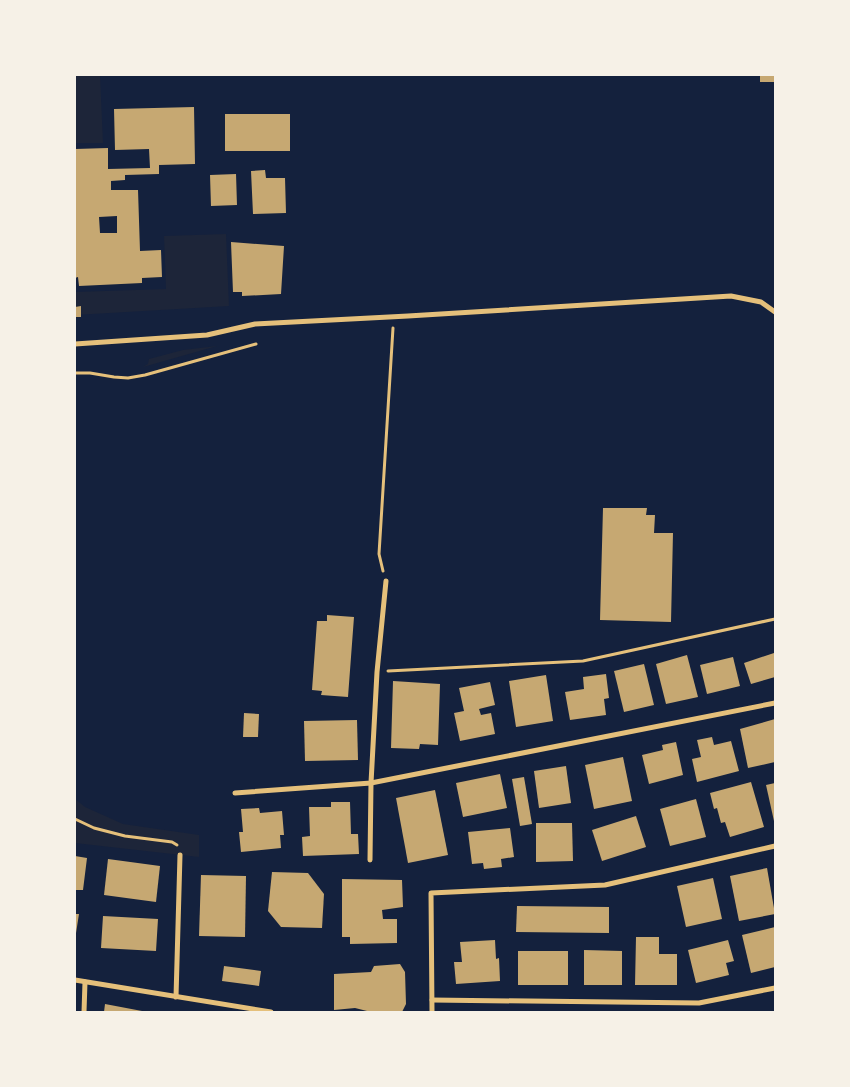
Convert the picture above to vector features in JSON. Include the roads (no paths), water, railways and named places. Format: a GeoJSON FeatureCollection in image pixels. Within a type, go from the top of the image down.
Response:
{"type":"FeatureCollection","features":[{"type":"Feature","properties":{"kind":"street"},"geometry":{"type":"LineString","coordinates":[[75,344],[208,335],[254,324],[731,296],[761,302],[775,312]]}},
{"type":"Feature","properties":{"kind":"street"},"geometry":{"type":"LineString","coordinates":[[370,860],[371,783],[377,672],[386,581]]}},
{"type":"Feature","properties":{"kind":"street"},"geometry":{"type":"LineString","coordinates":[[235,793],[371,783],[775,703]]}},
{"type":"Feature","properties":{"kind":"street"},"geometry":{"type":"LineString","coordinates":[[432,1012],[431,893],[605,885],[775,846]]}},
{"type":"Feature","properties":{"kind":"street"},"geometry":{"type":"LineString","coordinates":[[176,997],[180,855]]}},
{"type":"Feature","properties":{"kind":"street"},"geometry":{"type":"LineString","coordinates":[[75,980],[271,1012]]}},
{"type":"Feature","properties":{"kind":"street"},"geometry":{"type":"LineString","coordinates":[[84,1012],[85,982]]}},
{"type":"Feature","properties":{"kind":"street"},"geometry":{"type":"LineString","coordinates":[[432,1000],[699,1003],[775,988]]}}]}
